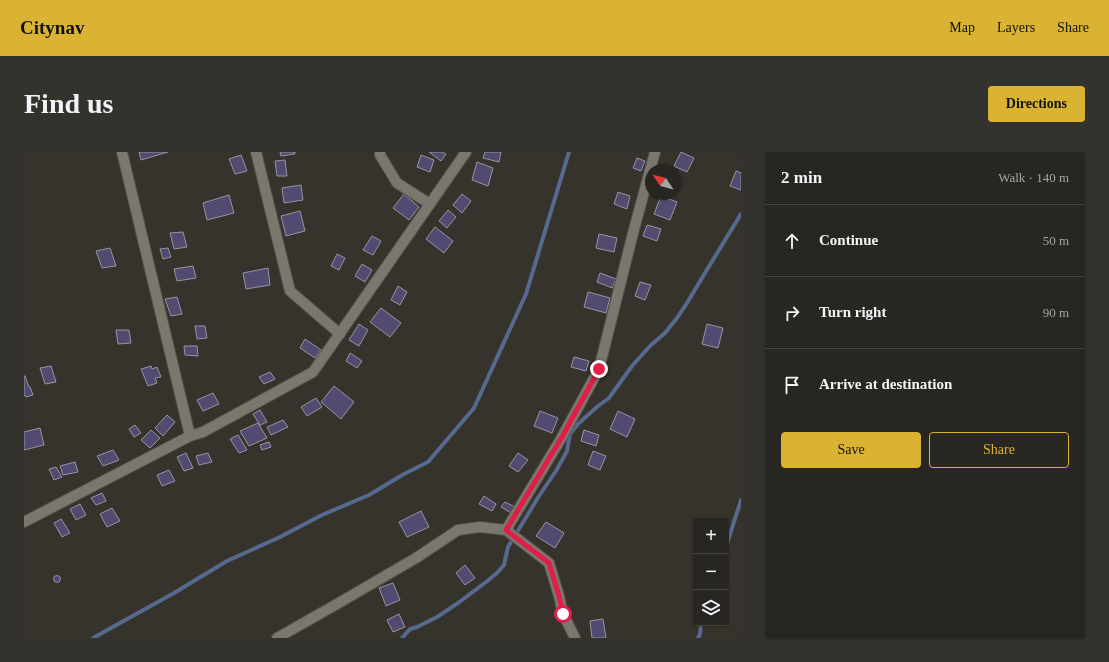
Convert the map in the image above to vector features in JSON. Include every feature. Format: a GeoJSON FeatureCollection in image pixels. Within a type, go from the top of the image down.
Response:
{"type":"FeatureCollection","features":[{"type":"Feature","properties":{"kind":"street"},"geometry":{"type":"LineString","coordinates":[[122,152],[190,436]]}},
{"type":"Feature","properties":{"kind":"street"},"geometry":{"type":"LineString","coordinates":[[256,152],[290,291],[340,334]]}},
{"type":"Feature","properties":{"kind":"street"},"geometry":{"type":"LineString","coordinates":[[380,152],[380,155],[397,183],[430,204]]}},
{"type":"Feature","properties":{"kind":"street"},"geometry":{"type":"LineString","coordinates":[[24,522],[190,436],[203,432],[313,372],[466,152]]}},
{"type":"Feature","properties":{"kind":"street"},"geometry":{"type":"LineString","coordinates":[[508,532],[599,369],[655,152]]}},
{"type":"Feature","properties":{"kind":"street"},"geometry":{"type":"LineString","coordinates":[[277,638],[410,562],[458,530],[480,527],[508,532],[549,563],[563,614],[575,638]]}},
{"type":"Feature","properties":{"kind":"building"},"geometry":{"type":"Polygon","coordinates":[[[139,152],[168,152],[141,160],[139,152]]]}},
{"type":"Feature","properties":{"kind":"building"},"geometry":{"type":"Polygon","coordinates":[[[280,152],[295,152],[295,154],[281,156],[280,152]]]}},
{"type":"Feature","properties":{"kind":"building"},"geometry":{"type":"Polygon","coordinates":[[[429,152],[442,152],[446,154],[441,161],[429,152]]]}},
{"type":"Feature","properties":{"kind":"building"},"geometry":{"type":"Polygon","coordinates":[[[485,152],[501,152],[499,162],[483,158],[485,152]]]}},
{"type":"Feature","properties":{"kind":"building"},"geometry":{"type":"Polygon","coordinates":[[[681,152],[694,158],[687,172],[681,169],[681,164],[675,164],[681,152]]]}},
{"type":"Feature","properties":{"kind":"building"},"geometry":{"type":"Polygon","coordinates":[[[241,155],[247,171],[235,174],[229,159],[241,155]]]}},
{"type":"Feature","properties":{"kind":"building"},"geometry":{"type":"Polygon","coordinates":[[[421,155],[434,160],[430,172],[417,167],[421,155]]]}},
{"type":"Feature","properties":{"kind":"building"},"geometry":{"type":"Polygon","coordinates":[[[637,158],[645,161],[641,171],[633,168],[637,158]]]}},
{"type":"Feature","properties":{"kind":"building"},"geometry":{"type":"Polygon","coordinates":[[[285,160],[287,176],[277,176],[275,161],[285,160]]]}},
{"type":"Feature","properties":{"kind":"building"},"geometry":{"type":"Polygon","coordinates":[[[477,162],[493,168],[488,186],[472,180],[477,162]]]}},
{"type":"Feature","properties":{"kind":"building"},"geometry":{"type":"Polygon","coordinates":[[[736,171],[741,173],[741,190],[730,186],[736,171]]]}},
{"type":"Feature","properties":{"kind":"building"},"geometry":{"type":"Polygon","coordinates":[[[301,185],[303,200],[284,203],[282,188],[301,185]]]}},
{"type":"Feature","properties":{"kind":"building"},"geometry":{"type":"Polygon","coordinates":[[[618,192],[630,196],[627,209],[614,204],[618,192]]]}},
{"type":"Feature","properties":{"kind":"building"},"geometry":{"type":"Polygon","coordinates":[[[404,194],[419,207],[409,220],[393,208],[404,194]]]}},
{"type":"Feature","properties":{"kind":"building"},"geometry":{"type":"Polygon","coordinates":[[[462,194],[471,201],[462,213],[453,205],[462,194]]]}},
{"type":"Feature","properties":{"kind":"building"},"geometry":{"type":"Polygon","coordinates":[[[229,195],[234,213],[207,220],[203,203],[229,195]]]}},
{"type":"Feature","properties":{"kind":"building"},"geometry":{"type":"Polygon","coordinates":[[[659,200],[672,200],[677,202],[670,220],[654,214],[659,200]]]}},
{"type":"Feature","properties":{"kind":"building"},"geometry":{"type":"Polygon","coordinates":[[[448,210],[456,217],[447,228],[439,221],[448,210]]]}},
{"type":"Feature","properties":{"kind":"building"},"geometry":{"type":"Polygon","coordinates":[[[300,211],[305,231],[286,236],[281,216],[300,211]]]}},
{"type":"Feature","properties":{"kind":"building"},"geometry":{"type":"Polygon","coordinates":[[[647,225],[661,229],[657,241],[643,236],[647,225]]]}},
{"type":"Feature","properties":{"kind":"building"},"geometry":{"type":"Polygon","coordinates":[[[435,227],[453,241],[444,253],[426,239],[435,227]]]}},
{"type":"Feature","properties":{"kind":"building"},"geometry":{"type":"Polygon","coordinates":[[[183,232],[187,247],[174,249],[170,233],[183,232]]]}},
{"type":"Feature","properties":{"kind":"building"},"geometry":{"type":"Polygon","coordinates":[[[599,234],[617,238],[614,252],[596,248],[599,234]]]}},
{"type":"Feature","properties":{"kind":"building"},"geometry":{"type":"Polygon","coordinates":[[[372,236],[381,241],[373,255],[363,250],[372,236]]]}},
{"type":"Feature","properties":{"kind":"building"},"geometry":{"type":"Polygon","coordinates":[[[110,248],[116,266],[102,268],[96,251],[110,248]]]}},
{"type":"Feature","properties":{"kind":"building"},"geometry":{"type":"Polygon","coordinates":[[[168,248],[171,257],[163,259],[160,249],[168,248]]]}},
{"type":"Feature","properties":{"kind":"building"},"geometry":{"type":"Polygon","coordinates":[[[337,254],[345,258],[339,270],[331,266],[337,254]]]}},
{"type":"Feature","properties":{"kind":"building"},"geometry":{"type":"Polygon","coordinates":[[[362,264],[372,270],[365,282],[355,276],[362,264]]]}},
{"type":"Feature","properties":{"kind":"building"},"geometry":{"type":"Polygon","coordinates":[[[193,266],[196,278],[177,281],[174,269],[193,266]]]}},
{"type":"Feature","properties":{"kind":"building"},"geometry":{"type":"Polygon","coordinates":[[[268,268],[270,285],[246,289],[243,273],[268,268]]]}},
{"type":"Feature","properties":{"kind":"building"},"geometry":{"type":"Polygon","coordinates":[[[600,273],[616,279],[612,288],[597,282],[600,273]]]}},
{"type":"Feature","properties":{"kind":"building"},"geometry":{"type":"Polygon","coordinates":[[[640,282],[651,285],[645,300],[635,296],[640,282]]]}},
{"type":"Feature","properties":{"kind":"building"},"geometry":{"type":"Polygon","coordinates":[[[398,286],[407,292],[400,305],[391,300],[398,286]]]}},
{"type":"Feature","properties":{"kind":"building"},"geometry":{"type":"Polygon","coordinates":[[[588,292],[610,298],[606,313],[584,307],[588,292]]]}},
{"type":"Feature","properties":{"kind":"building"},"geometry":{"type":"Polygon","coordinates":[[[177,297],[182,314],[171,316],[165,299],[177,297]]]}},
{"type":"Feature","properties":{"kind":"building"},"geometry":{"type":"Polygon","coordinates":[[[381,308],[401,323],[390,337],[370,322],[381,308]]]}},
{"type":"Feature","properties":{"kind":"building"},"geometry":{"type":"Polygon","coordinates":[[[359,324],[368,330],[359,346],[349,340],[359,324]]]}},
{"type":"Feature","properties":{"kind":"building"},"geometry":{"type":"Polygon","coordinates":[[[707,324],[723,328],[718,348],[702,344],[707,324]]]}},
{"type":"Feature","properties":{"kind":"building"},"geometry":{"type":"Polygon","coordinates":[[[195,326],[205,326],[207,338],[197,339],[195,326]]]}},
{"type":"Feature","properties":{"kind":"building"},"geometry":{"type":"Polygon","coordinates":[[[116,330],[129,330],[131,343],[118,344],[116,330]]]}},
{"type":"Feature","properties":{"kind":"building"},"geometry":{"type":"Polygon","coordinates":[[[305,339],[321,350],[315,358],[300,348],[305,339]]]}},
{"type":"Feature","properties":{"kind":"building"},"geometry":{"type":"Polygon","coordinates":[[[184,346],[197,346],[198,356],[185,355],[184,346]]]}},
{"type":"Feature","properties":{"kind":"building"},"geometry":{"type":"Polygon","coordinates":[[[350,353],[362,361],[357,368],[346,361],[350,353]]]}},
{"type":"Feature","properties":{"kind":"building"},"geometry":{"type":"Polygon","coordinates":[[[574,357],[589,361],[586,371],[571,367],[574,357]]]}},
{"type":"Feature","properties":{"kind":"building"},"geometry":{"type":"Polygon","coordinates":[[[51,366],[56,382],[45,384],[40,368],[51,366]]]}},
{"type":"Feature","properties":{"kind":"building"},"geometry":{"type":"Polygon","coordinates":[[[151,366],[152,369],[157,367],[161,377],[155,378],[157,383],[148,386],[141,369],[151,366]]]}},
{"type":"Feature","properties":{"kind":"building"},"geometry":{"type":"Polygon","coordinates":[[[270,372],[275,379],[264,384],[259,377],[270,372]]]}},
{"type":"Feature","properties":{"kind":"building"},"geometry":{"type":"Polygon","coordinates":[[[24,376],[33,395],[26,397],[24,395],[24,376]]]}},
{"type":"Feature","properties":{"kind":"building"},"geometry":{"type":"Polygon","coordinates":[[[334,386],[354,402],[341,419],[321,402],[334,386]]]}},
{"type":"Feature","properties":{"kind":"building"},"geometry":{"type":"Polygon","coordinates":[[[213,393],[219,404],[203,411],[197,400],[213,393]]]}},
{"type":"Feature","properties":{"kind":"building"},"geometry":{"type":"Polygon","coordinates":[[[316,398],[322,407],[307,416],[301,407],[316,398]]]}},
{"type":"Feature","properties":{"kind":"building"},"geometry":{"type":"Polygon","coordinates":[[[260,410],[267,422],[260,425],[253,414],[260,410]]]}},
{"type":"Feature","properties":{"kind":"building"},"geometry":{"type":"Polygon","coordinates":[[[540,411],[558,418],[552,433],[534,426],[540,411]]]}},
{"type":"Feature","properties":{"kind":"building"},"geometry":{"type":"Polygon","coordinates":[[[618,411],[635,419],[627,437],[610,429],[618,411]]]}},
{"type":"Feature","properties":{"kind":"building"},"geometry":{"type":"Polygon","coordinates":[[[167,415],[175,422],[163,436],[155,428],[167,415]]]}},
{"type":"Feature","properties":{"kind":"building"},"geometry":{"type":"Polygon","coordinates":[[[283,420],[288,427],[271,435],[267,427],[283,420]]]}},
{"type":"Feature","properties":{"kind":"building"},"geometry":{"type":"Polygon","coordinates":[[[258,423],[267,438],[249,446],[240,431],[258,423]]]}},
{"type":"Feature","properties":{"kind":"building"},"geometry":{"type":"Polygon","coordinates":[[[135,425],[141,433],[134,437],[129,429],[135,425]]]}},
{"type":"Feature","properties":{"kind":"building"},"geometry":{"type":"Polygon","coordinates":[[[40,428],[44,445],[24,450],[24,432],[40,428]]]}},
{"type":"Feature","properties":{"kind":"building"},"geometry":{"type":"Polygon","coordinates":[[[151,430],[160,438],[150,448],[141,440],[151,430]]]}},
{"type":"Feature","properties":{"kind":"building"},"geometry":{"type":"Polygon","coordinates":[[[584,430],[599,435],[596,446],[581,441],[584,430]]]}},
{"type":"Feature","properties":{"kind":"building"},"geometry":{"type":"Polygon","coordinates":[[[238,435],[247,450],[239,453],[230,439],[238,435]]]}},
{"type":"Feature","properties":{"kind":"building"},"geometry":{"type":"Polygon","coordinates":[[[269,442],[271,447],[262,450],[260,445],[269,442]]]}},
{"type":"Feature","properties":{"kind":"building"},"geometry":{"type":"Polygon","coordinates":[[[113,450],[119,460],[103,466],[97,456],[113,450]]]}},
{"type":"Feature","properties":{"kind":"building"},"geometry":{"type":"Polygon","coordinates":[[[593,451],[606,456],[600,470],[588,465],[593,451]]]}},
{"type":"Feature","properties":{"kind":"building"},"geometry":{"type":"Polygon","coordinates":[[[186,453],[193,468],[184,471],[177,457],[186,453]]]}},
{"type":"Feature","properties":{"kind":"building"},"geometry":{"type":"Polygon","coordinates":[[[208,453],[212,462],[199,465],[196,456],[208,453]]]}},
{"type":"Feature","properties":{"kind":"building"},"geometry":{"type":"Polygon","coordinates":[[[518,453],[528,460],[518,472],[509,466],[518,453]]]}},
{"type":"Feature","properties":{"kind":"building"},"geometry":{"type":"Polygon","coordinates":[[[75,462],[78,472],[63,475],[60,466],[75,462]]]}},
{"type":"Feature","properties":{"kind":"building"},"geometry":{"type":"Polygon","coordinates":[[[56,467],[62,477],[54,480],[49,469],[56,467]]]}},
{"type":"Feature","properties":{"kind":"building"},"geometry":{"type":"Polygon","coordinates":[[[169,470],[175,481],[162,486],[157,475],[169,470]]]}},
{"type":"Feature","properties":{"kind":"building"},"geometry":{"type":"Polygon","coordinates":[[[102,493],[106,501],[96,505],[91,498],[102,493]]]}},
{"type":"Feature","properties":{"kind":"building"},"geometry":{"type":"Polygon","coordinates":[[[484,496],[496,504],[492,511],[479,504],[484,496]]]}},
{"type":"Feature","properties":{"kind":"building"},"geometry":{"type":"Polygon","coordinates":[[[505,502],[515,507],[511,513],[501,507],[505,502]]]}},
{"type":"Feature","properties":{"kind":"building"},"geometry":{"type":"Polygon","coordinates":[[[80,504],[86,515],[76,520],[70,509],[80,504]]]}},
{"type":"Feature","properties":{"kind":"building"},"geometry":{"type":"Polygon","coordinates":[[[112,508],[120,521],[107,527],[100,514],[112,508]]]}},
{"type":"Feature","properties":{"kind":"building"},"geometry":{"type":"Polygon","coordinates":[[[421,511],[429,527],[407,537],[399,522],[421,511]]]}},
{"type":"Feature","properties":{"kind":"building"},"geometry":{"type":"Polygon","coordinates":[[[61,519],[70,533],[62,537],[54,523],[61,519]]]}},
{"type":"Feature","properties":{"kind":"building"},"geometry":{"type":"Polygon","coordinates":[[[546,522],[564,533],[555,548],[536,536],[546,522]]]}},
{"type":"Feature","properties":{"kind":"building"},"geometry":{"type":"Polygon","coordinates":[[[465,565],[475,578],[465,585],[456,573],[465,565]]]}},
{"type":"Feature","properties":{"kind":"building"},"geometry":{"type":"Polygon","coordinates":[[[57,576],[60,579],[57,582],[54,579],[57,576]]]}},
{"type":"Feature","properties":{"kind":"building"},"geometry":{"type":"Polygon","coordinates":[[[393,583],[400,600],[386,606],[379,588],[393,583]]]}},
{"type":"Feature","properties":{"kind":"building"},"geometry":{"type":"Polygon","coordinates":[[[399,614],[405,627],[393,632],[387,620],[399,614]]]}},
{"type":"Feature","properties":{"kind":"building"},"geometry":{"type":"Polygon","coordinates":[[[603,619],[606,638],[592,638],[590,621],[603,619]]]}},
{"type":"Feature","properties":{"kind":"waterway"},"geometry":{"type":"LineString","coordinates":[[93,638],[174,593],[227,561],[280,537],[322,515],[369,495],[404,474],[428,462],[474,408],[526,294],[569,152]]}},
{"type":"Feature","properties":{"kind":"waterway"},"geometry":{"type":"LineString","coordinates":[[402,638],[410,629],[437,617],[458,603],[497,573],[504,565],[508,547],[567,451],[570,434],[578,424],[609,398],[632,366],[650,346],[665,333],[677,318],[741,214]]}},
{"type":"Feature","properties":{"kind":"waterway"},"geometry":{"type":"LineString","coordinates":[[729,537],[741,500]]}},
{"type":"Feature","properties":{"kind":"waterway"},"geometry":{"type":"LineString","coordinates":[[698,638],[701,626]]}},
{"type":"Feature","properties":{"kind":"route"},"geometry":{"type":"LineString","coordinates":[[563,614],[549,563],[506,530],[562,437],[599,369]]}}]}
